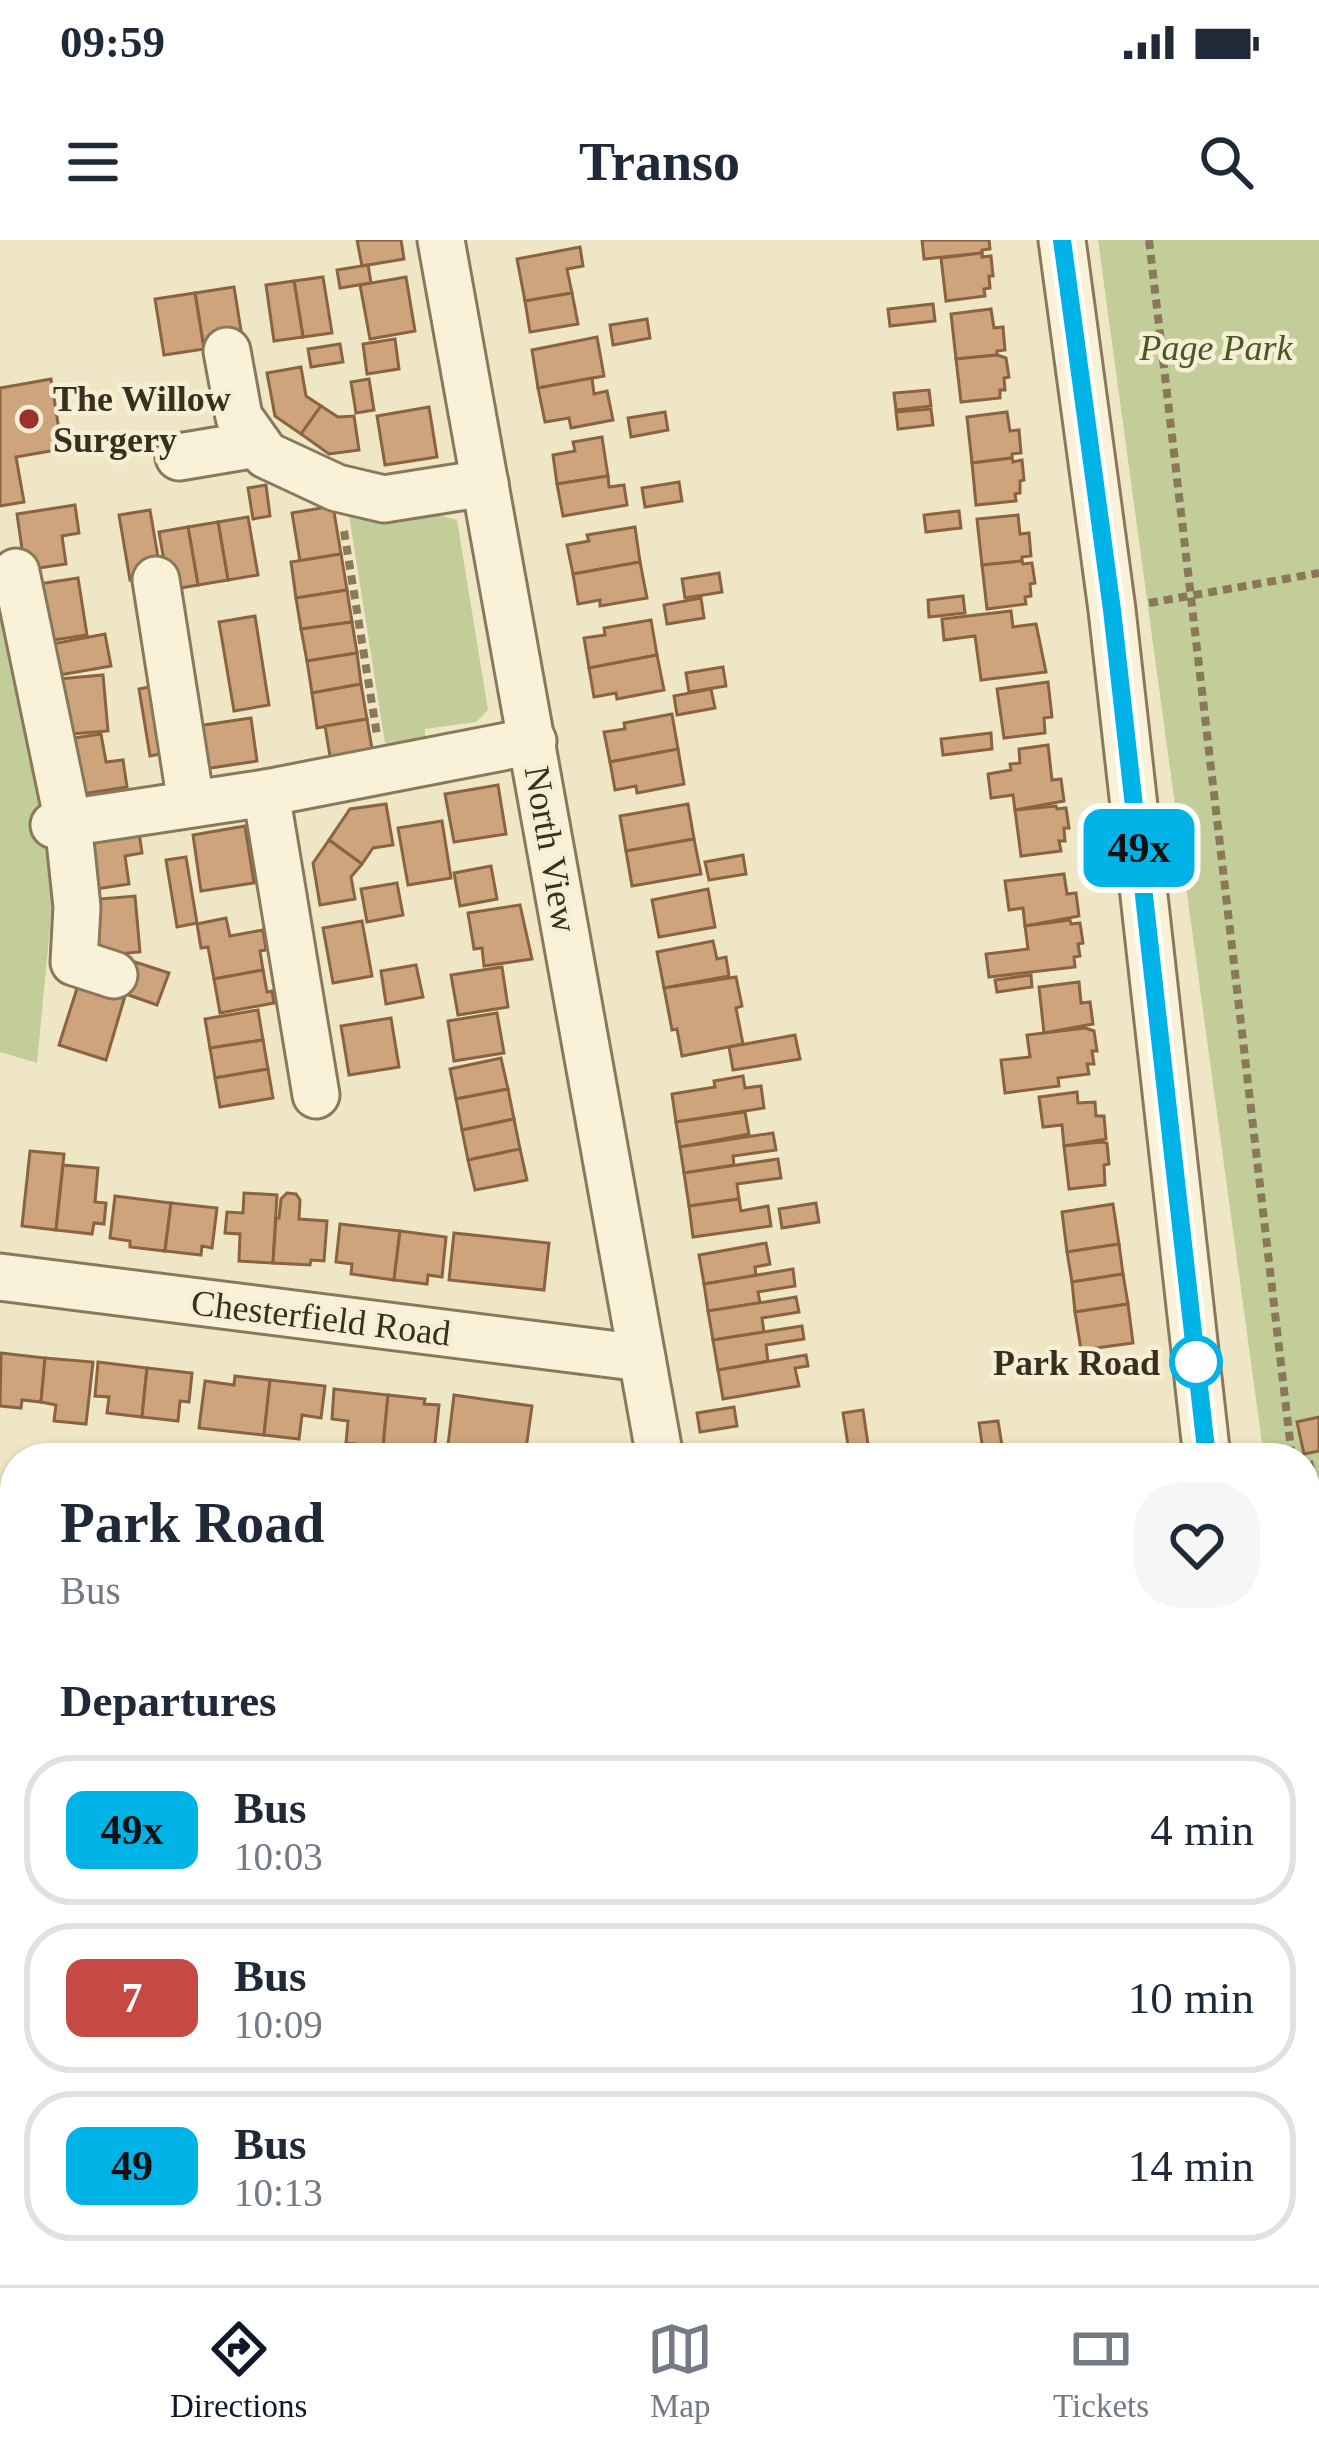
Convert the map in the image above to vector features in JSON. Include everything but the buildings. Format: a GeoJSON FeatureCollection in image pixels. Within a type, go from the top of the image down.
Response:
{"type":"FeatureCollection","features":[{"type":"Feature","properties":{"kind":"street","name":"North View"},"geometry":{"type":"LineString","coordinates":[[441,240],[657,1443]]}},
{"type":"Feature","properties":{"kind":"street"},"geometry":{"type":"LineString","coordinates":[[1062,240],[1112,610],[1205,1443]]}},
{"type":"Feature","properties":{"kind":"street"},"geometry":{"type":"LineString","coordinates":[[227,351],[239,417],[266,455],[337,488],[384,499],[485,483]]}},
{"type":"Feature","properties":{"kind":"street"},"geometry":{"type":"LineString","coordinates":[[179,457],[257,443]]}},
{"type":"Feature","properties":{"kind":"street"},"geometry":{"type":"LineString","coordinates":[[16,572],[77,908],[74,962],[114,975]]}},
{"type":"Feature","properties":{"kind":"street"},"geometry":{"type":"LineString","coordinates":[[156,580],[174,806]]}},
{"type":"Feature","properties":{"kind":"street"},"geometry":{"type":"LineString","coordinates":[[61,824],[266,793],[533,742]]}},
{"type":"Feature","properties":{"kind":"street"},"geometry":{"type":"LineString","coordinates":[[266,793],[316,1096]]}},
{"type":"Feature","properties":{"kind":"street","name":"Chesterfield Road"},"geometry":{"type":"LineString","coordinates":[[0,1277],[642,1358]]}},
{"type":"Feature","properties":{"kind":"path"},"geometry":{"type":"LineString","coordinates":[[1149,240],[1290,1443]]}},
{"type":"Feature","properties":{"kind":"path"},"geometry":{"type":"LineString","coordinates":[[337,488],[383,770]]}},
{"type":"Feature","properties":{"kind":"path"},"geometry":{"type":"LineString","coordinates":[[1112,610],[1319,573]]}},
{"type":"Feature","properties":{"kind":"green space","name":"Page Park"},"geometry":{"type":"Polygon","coordinates":[[[1098,240],[1319,240],[1319,1443],[1262,1443],[1098,240]]]}},
{"type":"Feature","properties":{"kind":"green space"},"geometry":{"type":"Polygon","coordinates":[[[436,514],[457,520],[488,710],[476,722],[425,729],[425,740],[385,743],[349,515],[397,523],[436,514]]]}},
{"type":"Feature","properties":{"kind":"green space"},"geometry":{"type":"Polygon","coordinates":[[[0,594],[42,824],[52,906],[37,1063],[0,1052],[0,594]]]}},
{"type":"Feature","properties":{"kind":"bus line","name":"49x"},"geometry":{"type":"LineString","coordinates":[[1062,240],[1112,610],[1205,1443]]}},
{"type":"Feature","properties":{"kind":"place","name":"The Willow Surgery"},"geometry":{"type":"Point","coordinates":[29,419]}},
{"type":"Feature","properties":{"kind":"place","name":"Park Road"},"geometry":{"type":"Point","coordinates":[1196,1362]}}]}
